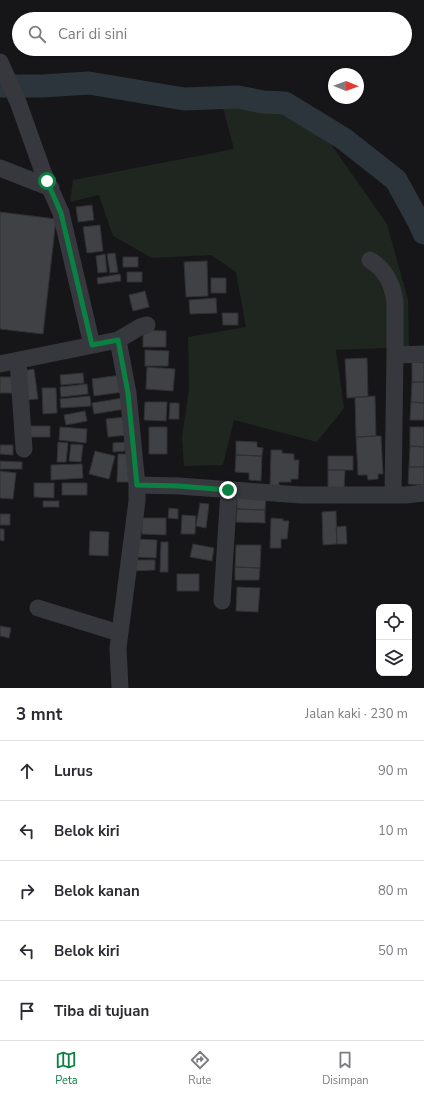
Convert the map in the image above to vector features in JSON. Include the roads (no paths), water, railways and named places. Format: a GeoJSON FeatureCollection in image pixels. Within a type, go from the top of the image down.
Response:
{"type":"FeatureCollection","features":[{"type":"Feature","properties":{"kind":"street"},"geometry":{"type":"LineString","coordinates":[[3,67],[18,102],[43,172],[61,213],[92,345]]}},
{"type":"Feature","properties":{"kind":"street"},"geometry":{"type":"LineString","coordinates":[[0,168],[51,188]]}},
{"type":"Feature","properties":{"kind":"street"},"geometry":{"type":"LineString","coordinates":[[370,260],[378,265],[388,278],[394,294],[395,302],[393,495]]}},
{"type":"Feature","properties":{"kind":"street"},"geometry":{"type":"LineString","coordinates":[[0,364],[118,340],[140,327],[147,325]]}},
{"type":"Feature","properties":{"kind":"street"},"geometry":{"type":"LineString","coordinates":[[118,340],[128,393],[137,485],[137,501],[119,633],[118,656],[120,688]]}},
{"type":"Feature","properties":{"kind":"street"},"geometry":{"type":"LineString","coordinates":[[395,354],[424,354]]}},
{"type":"Feature","properties":{"kind":"street"},"geometry":{"type":"LineString","coordinates":[[18,361],[24,448]]}},
{"type":"Feature","properties":{"kind":"street"},"geometry":{"type":"LineString","coordinates":[[137,485],[179,486],[300,495],[406,495],[424,493]]}},
{"type":"Feature","properties":{"kind":"street"},"geometry":{"type":"LineString","coordinates":[[222,601],[228,490]]}},
{"type":"Feature","properties":{"kind":"street"},"geometry":{"type":"LineString","coordinates":[[38,608],[119,633]]}},
{"type":"Feature","properties":{"kind":"waterway"},"geometry":{"type":"LineString","coordinates":[[0,86],[43,86],[89,83],[184,99],[238,97],[263,102],[285,103],[344,139],[396,180],[424,233]]}}]}
